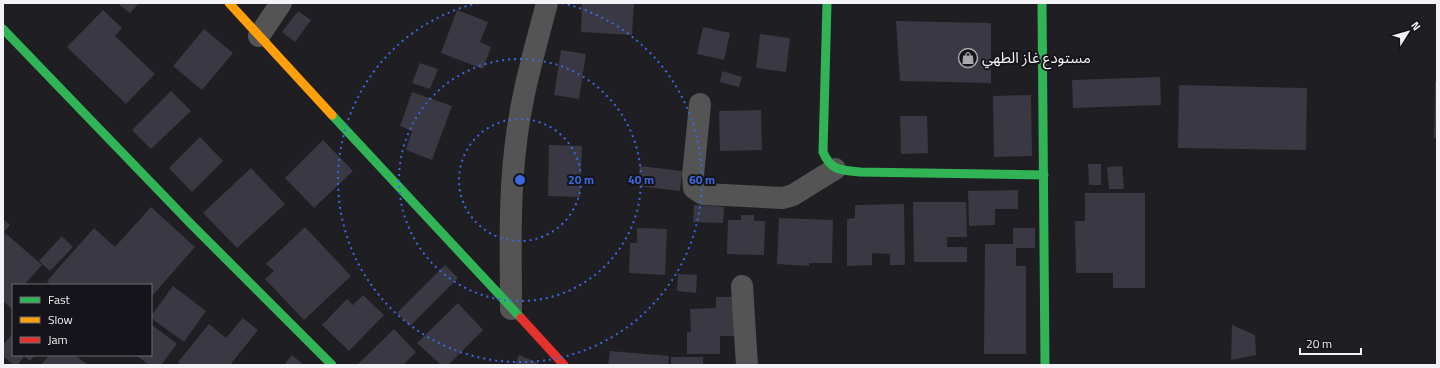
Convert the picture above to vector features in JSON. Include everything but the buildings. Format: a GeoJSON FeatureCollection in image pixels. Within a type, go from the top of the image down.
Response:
{"type":"FeatureCollection","features":[{"type":"Feature","properties":{"kind":"street"},"geometry":{"type":"LineString","coordinates":[[229,3],[511,309],[559,364]]}},
{"type":"Feature","properties":{"kind":"street"},"geometry":{"type":"LineString","coordinates":[[259,36],[281,3]]}},
{"type":"Feature","properties":{"kind":"street"},"geometry":{"type":"LineString","coordinates":[[511,309],[511,219],[515,151],[526,83],[547,3]]}},
{"type":"Feature","properties":{"kind":"street"},"geometry":{"type":"LineString","coordinates":[[826,3],[823,152],[830,166],[835,169],[860,172],[1044,175]]}},
{"type":"Feature","properties":{"kind":"street"},"geometry":{"type":"LineString","coordinates":[[1042,3],[1045,365]]}},
{"type":"Feature","properties":{"kind":"street"},"geometry":{"type":"LineString","coordinates":[[3,29],[190,223],[332,365]]}},
{"type":"Feature","properties":{"kind":"street"},"geometry":{"type":"LineString","coordinates":[[700,104],[693,175],[694,188],[703,194],[783,198],[793,195],[835,169]]}},
{"type":"Feature","properties":{"kind":"street"},"geometry":{"type":"LineString","coordinates":[[742,286],[747,365]]}},
{"type":"Feature","properties":{"kind":"traffic: fast"},"geometry":{"type":"LineString","coordinates":[[827,3],[823,152],[829,163],[842,170],[860,172],[1044,175]]}},
{"type":"Feature","properties":{"kind":"traffic: fast"},"geometry":{"type":"LineString","coordinates":[[1042,3],[1045,365]]}},
{"type":"Feature","properties":{"kind":"traffic: fast"},"geometry":{"type":"LineString","coordinates":[[3,29],[190,223],[332,365]]}},
{"type":"Feature","properties":{"kind":"traffic: fast"},"geometry":{"type":"LineString","coordinates":[[332,115],[521,318]]}},
{"type":"Feature","properties":{"kind":"traffic: slow"},"geometry":{"type":"LineString","coordinates":[[229,3],[332,115]]}},
{"type":"Feature","properties":{"kind":"traffic: jam"},"geometry":{"type":"LineString","coordinates":[[521,318],[564,365]]}},
{"type":"Feature","properties":{"kind":"place","name":"مستودع غاز الطهي"},"geometry":{"type":"Point","coordinates":[968,58]}}]}
